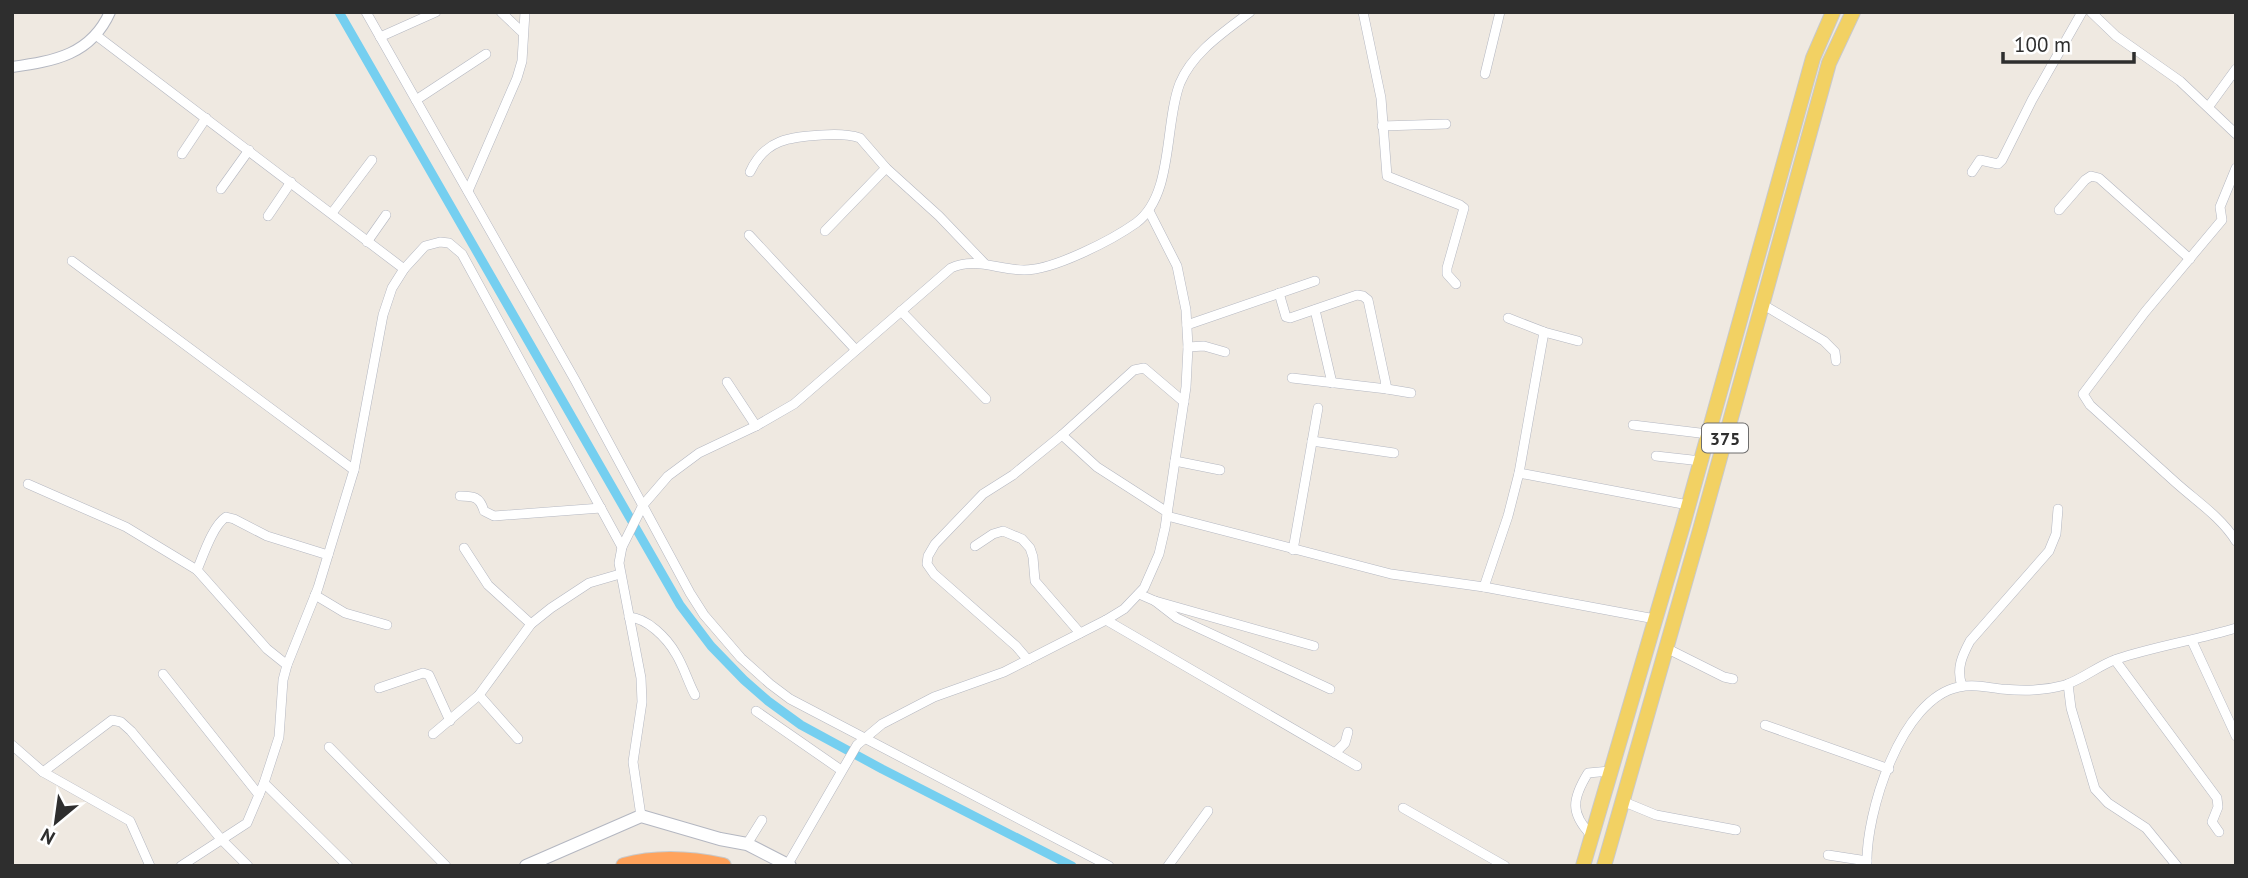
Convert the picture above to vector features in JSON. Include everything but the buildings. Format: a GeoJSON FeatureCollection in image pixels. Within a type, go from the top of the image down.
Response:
{"type":"FeatureCollection","features":[{"type":"Feature","properties":{"kind":"highway"},"geometry":{"type":"LineString","coordinates":[[624,866],[663,859],[723,866]]}},
{"type":"Feature","properties":{"kind":"main road","name":"375"},"geometry":{"type":"LineString","coordinates":[[1583,866],[1701,461],[1813,58],[1833,12]]}},
{"type":"Feature","properties":{"kind":"main road","name":"375"},"geometry":{"type":"LineString","coordinates":[[1608,865],[1622,801],[1829,63],[1853,12]]}},
{"type":"Feature","properties":{"kind":"main road"},"geometry":{"type":"LineString","coordinates":[[526,866],[641,816],[747,844],[789,865]]}},
{"type":"Feature","properties":{"kind":"street"},"geometry":{"type":"LineString","coordinates":[[12,66],[58,59],[76,51],[97,36],[110,12]]}},
{"type":"Feature","properties":{"kind":"street"},"geometry":{"type":"LineString","coordinates":[[366,12],[575,380],[640,509],[704,615],[741,658],[790,699],[861,741],[1109,866]]}},
{"type":"Feature","properties":{"kind":"street"},"geometry":{"type":"LineString","coordinates":[[380,37],[436,12]]}},
{"type":"Feature","properties":{"kind":"street"},"geometry":{"type":"LineString","coordinates":[[501,12],[522,32]]}},
{"type":"Feature","properties":{"kind":"street"},"geometry":{"type":"LineString","coordinates":[[468,191],[517,78],[522,61],[525,12]]}},
{"type":"Feature","properties":{"kind":"street"},"geometry":{"type":"LineString","coordinates":[[641,816],[633,762],[642,702],[641,678],[620,574],[624,542],[640,509],[656,487],[683,464],[794,404],[951,268],[963,262],[1024,270],[1045,268],[1092,247],[1135,223],[1149,211],[1159,185],[1180,85],[1191,62],[1250,12]]}},
{"type":"Feature","properties":{"kind":"street"},"geometry":{"type":"LineString","coordinates":[[1363,12],[1381,98],[1387,176],[1464,208],[1447,268],[1447,274],[1456,284]]}},
{"type":"Feature","properties":{"kind":"street"},"geometry":{"type":"LineString","coordinates":[[1485,74],[1500,12]]}},
{"type":"Feature","properties":{"kind":"street"},"geometry":{"type":"LineString","coordinates":[[1972,172],[1980,160],[1998,164],[2002,160],[2032,100],[2082,12]]}},
{"type":"Feature","properties":{"kind":"street"},"geometry":{"type":"LineString","coordinates":[[2091,12],[2116,36],[2180,81],[2236,134]]}},
{"type":"Feature","properties":{"kind":"street"},"geometry":{"type":"LineString","coordinates":[[97,36],[404,269]]}},
{"type":"Feature","properties":{"kind":"street"},"geometry":{"type":"LineString","coordinates":[[416,100],[486,54]]}},
{"type":"Feature","properties":{"kind":"street"},"geometry":{"type":"LineString","coordinates":[[2209,106],[2236,69]]}},
{"type":"Feature","properties":{"kind":"street"},"geometry":{"type":"LineString","coordinates":[[182,154],[206,118]]}},
{"type":"Feature","properties":{"kind":"street"},"geometry":{"type":"LineString","coordinates":[[1382,126],[1446,124]]}},
{"type":"Feature","properties":{"kind":"street"},"geometry":{"type":"LineString","coordinates":[[750,172],[761,153],[786,137],[836,134],[860,138],[886,168],[939,216],[985,264]]}},
{"type":"Feature","properties":{"kind":"street"},"geometry":{"type":"LineString","coordinates":[[221,189],[249,150]]}},
{"type":"Feature","properties":{"kind":"street"},"geometry":{"type":"LineString","coordinates":[[332,213],[372,160]]}},
{"type":"Feature","properties":{"kind":"street"},"geometry":{"type":"LineString","coordinates":[[825,231],[886,168]]}},
{"type":"Feature","properties":{"kind":"street"},"geometry":{"type":"LineString","coordinates":[[2236,168],[2220,207],[2222,220],[2139,320],[2083,394],[2090,405],[2213,513],[2236,541]]}},
{"type":"Feature","properties":{"kind":"street"},"geometry":{"type":"LineString","coordinates":[[2059,210],[2085,180],[2091,176],[2099,178],[2190,259]]}},
{"type":"Feature","properties":{"kind":"street"},"geometry":{"type":"LineString","coordinates":[[268,216],[291,182]]}},
{"type":"Feature","properties":{"kind":"street"},"geometry":{"type":"LineString","coordinates":[[789,865],[843,766],[861,741],[882,724],[912,707],[1028,660],[1106,620],[1124,609],[1147,582],[1155,565],[1167,514],[1184,402],[1188,347],[1177,266],[1149,211]]}},
{"type":"Feature","properties":{"kind":"street"},"geometry":{"type":"LineString","coordinates":[[367,242],[386,215]]}},
{"type":"Feature","properties":{"kind":"street"},"geometry":{"type":"LineString","coordinates":[[749,235],[856,350]]}},
{"type":"Feature","properties":{"kind":"street"},"geometry":{"type":"LineString","coordinates":[[181,866],[247,823],[264,783],[279,737],[283,680],[287,665],[315,595],[354,470],[383,315],[392,288],[404,269],[425,246],[440,242],[449,243],[462,254],[601,508],[624,542]]}},
{"type":"Feature","properties":{"kind":"street"},"geometry":{"type":"LineString","coordinates":[[72,261],[354,470]]}},
{"type":"Feature","properties":{"kind":"street"},"geometry":{"type":"LineString","coordinates":[[1187,325],[1315,281]]}},
{"type":"Feature","properties":{"kind":"street"},"geometry":{"type":"LineString","coordinates":[[1279,293],[1286,317],[1357,295],[1368,300],[1387,389]]}},
{"type":"Feature","properties":{"kind":"street"},"geometry":{"type":"LineString","coordinates":[[1762,304],[1824,341],[1835,352],[1836,361]]}},
{"type":"Feature","properties":{"kind":"street"},"geometry":{"type":"LineString","coordinates":[[1315,310],[1332,383]]}},
{"type":"Feature","properties":{"kind":"street"},"geometry":{"type":"LineString","coordinates":[[901,311],[986,398]]}},
{"type":"Feature","properties":{"kind":"street"},"geometry":{"type":"LineString","coordinates":[[1508,318],[1578,341]]}},
{"type":"Feature","properties":{"kind":"street"},"geometry":{"type":"LineString","coordinates":[[1484,587],[1508,516],[1519,473],[1544,332]]}},
{"type":"Feature","properties":{"kind":"street"},"geometry":{"type":"LineString","coordinates":[[1188,347],[1204,346],[1225,352]]}},
{"type":"Feature","properties":{"kind":"street"},"geometry":{"type":"LineString","coordinates":[[1028,660],[1016,646],[934,574],[927,564],[928,556],[941,537],[983,494],[1013,475],[1139,367],[1144,368],[1184,402]]}},
{"type":"Feature","properties":{"kind":"street"},"geometry":{"type":"LineString","coordinates":[[1292,378],[1411,393]]}},
{"type":"Feature","properties":{"kind":"street"},"geometry":{"type":"LineString","coordinates":[[727,382],[756,426]]}},
{"type":"Feature","properties":{"kind":"street"},"geometry":{"type":"LineString","coordinates":[[1293,550],[1318,408]]}},
{"type":"Feature","properties":{"kind":"street"},"geometry":{"type":"LineString","coordinates":[[1633,425],[1708,434]]}},
{"type":"Feature","properties":{"kind":"street"},"geometry":{"type":"LineString","coordinates":[[1062,435],[1097,467],[1167,514],[1391,575],[1484,587],[1655,619]]}},
{"type":"Feature","properties":{"kind":"street"},"geometry":{"type":"LineString","coordinates":[[1312,441],[1394,453]]}},
{"type":"Feature","properties":{"kind":"street"},"geometry":{"type":"LineString","coordinates":[[1656,456],[1701,461]]}},
{"type":"Feature","properties":{"kind":"street"},"geometry":{"type":"LineString","coordinates":[[1175,461],[1220,470]]}},
{"type":"Feature","properties":{"kind":"street"},"geometry":{"type":"LineString","coordinates":[[1519,473],[1688,505]]}},
{"type":"Feature","properties":{"kind":"street"},"geometry":{"type":"LineString","coordinates":[[28,484],[126,527],[197,570],[267,649],[287,665]]}},
{"type":"Feature","properties":{"kind":"street"},"geometry":{"type":"LineString","coordinates":[[460,496],[478,498],[482,501],[484,512],[494,516],[601,508]]}},
{"type":"Feature","properties":{"kind":"street"},"geometry":{"type":"LineString","coordinates":[[1962,686],[1958,675],[1966,648],[2049,551],[2056,534],[2058,509]]}},
{"type":"Feature","properties":{"kind":"street"},"geometry":{"type":"LineString","coordinates":[[197,570],[220,520],[226,517],[267,536],[328,555]]}},
{"type":"Feature","properties":{"kind":"street"},"geometry":{"type":"LineString","coordinates":[[975,546],[1003,531],[1021,539],[1030,548],[1033,557],[1035,581],[1080,633]]}},
{"type":"Feature","properties":{"kind":"street"},"geometry":{"type":"LineString","coordinates":[[464,548],[488,585],[531,624]]}},
{"type":"Feature","properties":{"kind":"street"},"geometry":{"type":"LineString","coordinates":[[433,734],[480,695],[531,624],[561,600],[589,583],[620,574]]}},
{"type":"Feature","properties":{"kind":"street"},"geometry":{"type":"LineString","coordinates":[[1139,594],[1154,601],[1314,646]]}},
{"type":"Feature","properties":{"kind":"street"},"geometry":{"type":"LineString","coordinates":[[315,595],[345,613],[387,625]]}},
{"type":"Feature","properties":{"kind":"street"},"geometry":{"type":"LineString","coordinates":[[1154,601],[1177,618],[1329,689]]}},
{"type":"Feature","properties":{"kind":"street"},"geometry":{"type":"LineString","coordinates":[[629,617],[637,617],[645,622],[671,646],[695,695]]}},
{"type":"Feature","properties":{"kind":"street"},"geometry":{"type":"LineString","coordinates":[[1106,620],[1357,766]]}},
{"type":"Feature","properties":{"kind":"street"},"geometry":{"type":"LineString","coordinates":[[1828,855],[1867,864],[1872,819],[1889,769],[1910,724],[1926,704],[1949,689],[1962,686],[2037,691],[2068,684],[2115,660],[2236,628]]}},
{"type":"Feature","properties":{"kind":"street"},"geometry":{"type":"LineString","coordinates":[[2192,640],[2236,736]]}},
{"type":"Feature","properties":{"kind":"street"},"geometry":{"type":"LineString","coordinates":[[1666,648],[1733,679]]}},
{"type":"Feature","properties":{"kind":"street"},"geometry":{"type":"LineString","coordinates":[[2115,660],[2217,798],[2218,807],[2211,822],[2220,832]]}},
{"type":"Feature","properties":{"kind":"street"},"geometry":{"type":"LineString","coordinates":[[379,688],[423,673],[429,676],[450,721]]}},
{"type":"Feature","properties":{"kind":"street"},"geometry":{"type":"LineString","coordinates":[[163,674],[259,795]]}},
{"type":"Feature","properties":{"kind":"street"},"geometry":{"type":"LineString","coordinates":[[2068,684],[2071,708],[2095,789],[2108,803],[2146,828],[2177,866]]}},
{"type":"Feature","properties":{"kind":"street"},"geometry":{"type":"LineString","coordinates":[[480,695],[518,739]]}},
{"type":"Feature","properties":{"kind":"street"},"geometry":{"type":"LineString","coordinates":[[756,711],[843,766]]}},
{"type":"Feature","properties":{"kind":"street"},"geometry":{"type":"LineString","coordinates":[[43,772],[104,725],[112,720],[121,722],[221,839],[248,866]]}},
{"type":"Feature","properties":{"kind":"street"},"geometry":{"type":"LineString","coordinates":[[1765,724],[1889,769]]}},
{"type":"Feature","properties":{"kind":"street"},"geometry":{"type":"LineString","coordinates":[[1335,753],[1345,743],[1348,732]]}},
{"type":"Feature","properties":{"kind":"street"},"geometry":{"type":"LineString","coordinates":[[12,745],[43,772],[130,821],[150,866]]}},
{"type":"Feature","properties":{"kind":"street"},"geometry":{"type":"LineString","coordinates":[[329,747],[446,866]]}},
{"type":"Feature","properties":{"kind":"street"},"geometry":{"type":"LineString","coordinates":[[1591,835],[1575,813],[1577,798],[1588,773],[1610,771]]}},
{"type":"Feature","properties":{"kind":"street"},"geometry":{"type":"LineString","coordinates":[[264,783],[348,866]]}},
{"type":"Feature","properties":{"kind":"street"},"geometry":{"type":"LineString","coordinates":[[1622,801],[1656,816],[1736,830]]}},
{"type":"Feature","properties":{"kind":"street"},"geometry":{"type":"LineString","coordinates":[[1404,808],[1505,866]]}},
{"type":"Feature","properties":{"kind":"street"},"geometry":{"type":"LineString","coordinates":[[1168,866],[1208,811]]}},
{"type":"Feature","properties":{"kind":"street"},"geometry":{"type":"LineString","coordinates":[[747,844],[762,820]]}},
{"type":"Feature","properties":{"kind":"waterway"},"geometry":{"type":"LineString","coordinates":[[339,12],[680,605],[711,646],[744,680],[801,725],[1072,866]]}}]}
